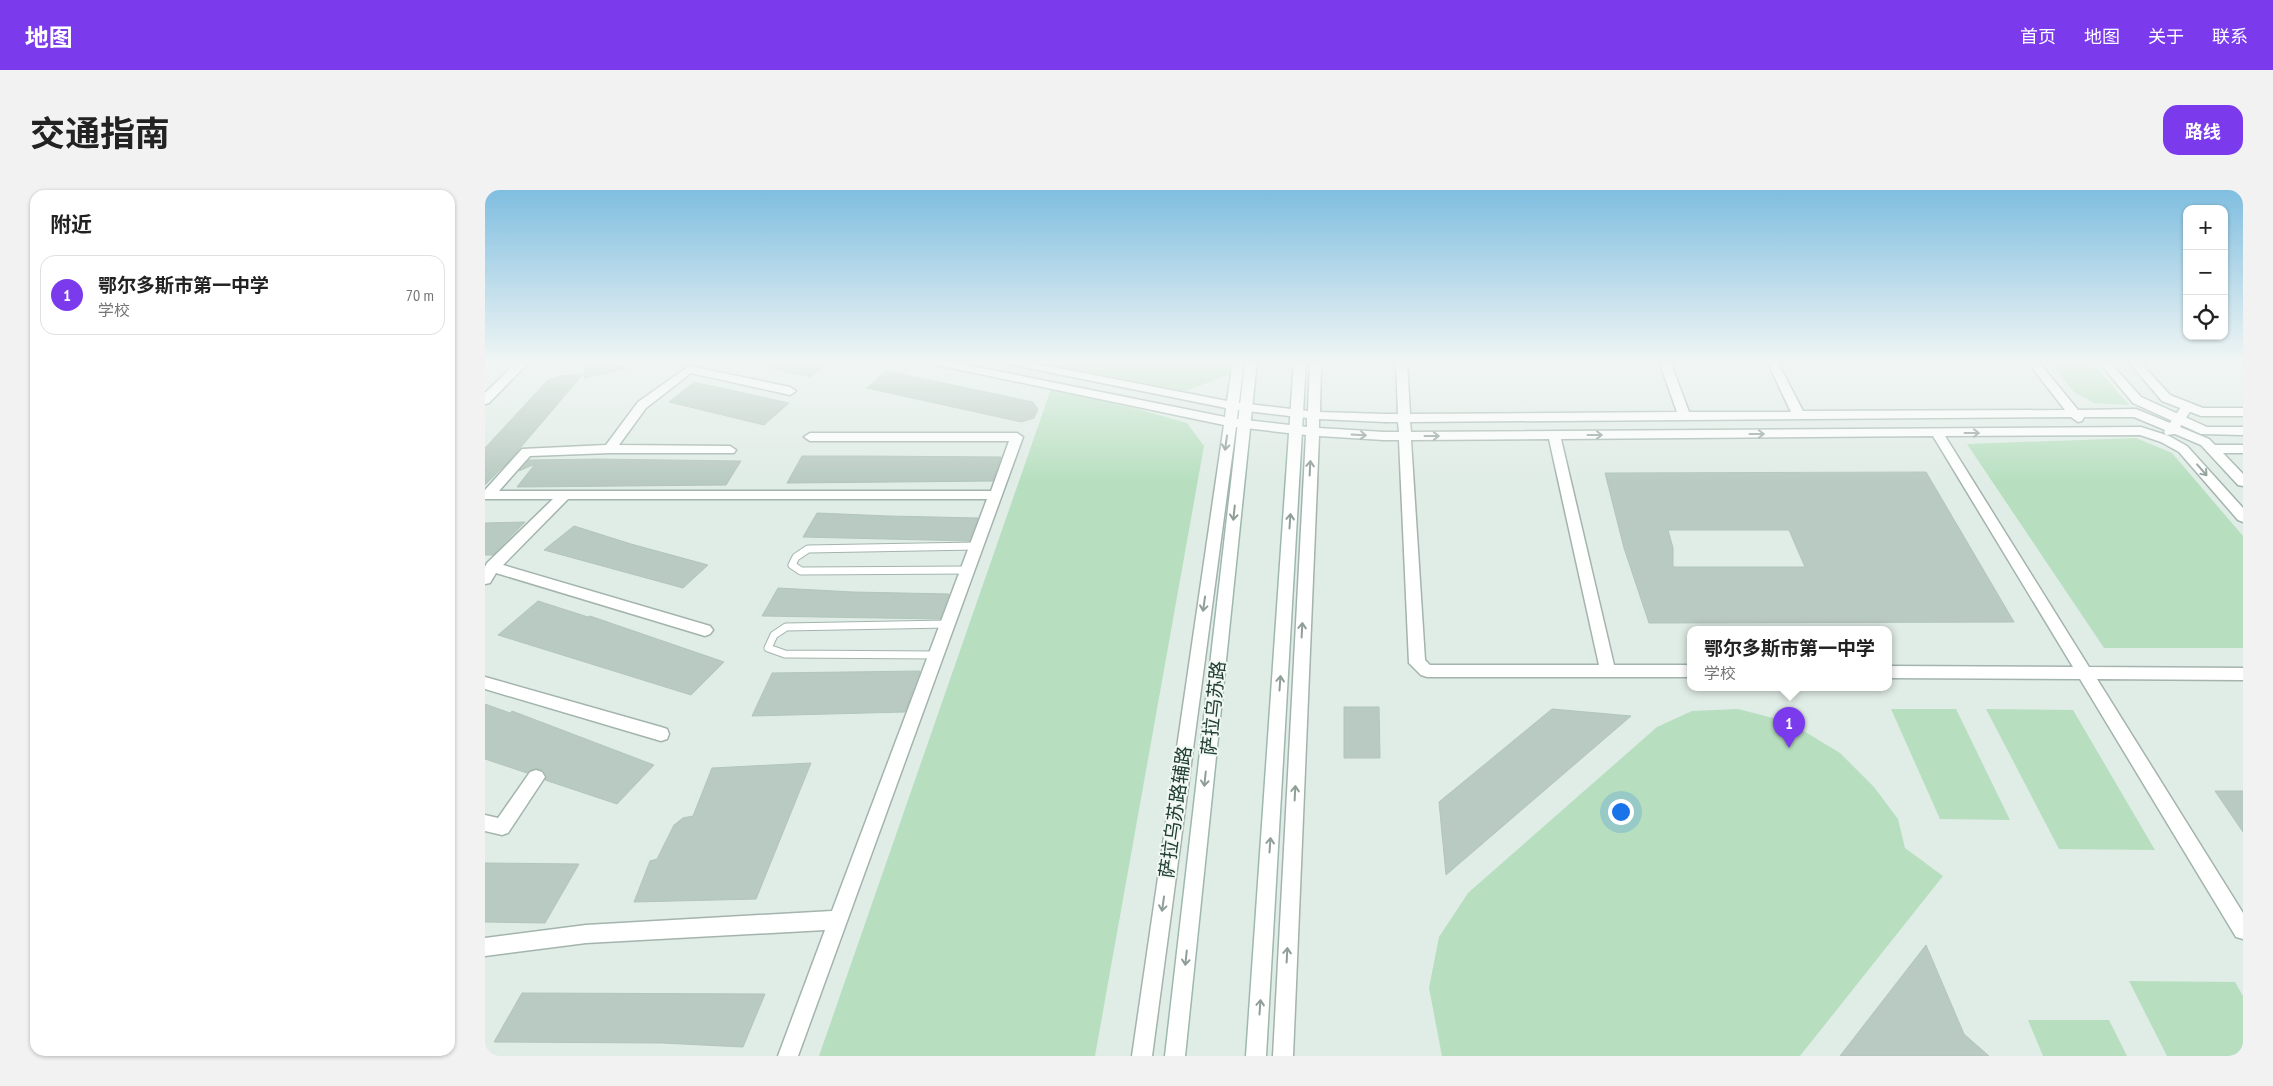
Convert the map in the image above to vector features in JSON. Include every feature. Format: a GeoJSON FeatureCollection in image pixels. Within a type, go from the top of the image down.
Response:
{"type":"FeatureCollection","features":[{"type":"Feature","properties":{"kind":"street"},"geometry":{"type":"LineString","coordinates":[[610,450],[642,405],[647,401]]}},
{"type":"Feature","properties":{"kind":"street"},"geometry":{"type":"LineString","coordinates":[[1130,401],[1236,423],[1303,431],[1383,436],[2141,432],[2172,429],[2243,431]]}},
{"type":"Feature","properties":{"kind":"street"},"geometry":{"type":"LineString","coordinates":[[1211,401],[1239,407],[1305,414],[1385,418],[2136,413],[2205,442],[2243,482]]}},
{"type":"Feature","properties":{"kind":"street"},"geometry":{"type":"LineString","coordinates":[[1239,401],[1239,407]]}},
{"type":"Feature","properties":{"kind":"street","name":"萨拉乌苏路"},"geometry":{"type":"LineString","coordinates":[[1175,1056],[1236,423],[1240,401]]}},
{"type":"Feature","properties":{"kind":"street"},"geometry":{"type":"LineString","coordinates":[[1304,401],[1305,414]]}},
{"type":"Feature","properties":{"kind":"street"},"geometry":{"type":"LineString","coordinates":[[1257,1056],[1303,431],[1308,401]]}},
{"type":"Feature","properties":{"kind":"street"},"geometry":{"type":"LineString","coordinates":[[1403,401],[1417,662],[1427,671],[1687,671]]}},
{"type":"Feature","properties":{"kind":"street"},"geometry":{"type":"LineString","coordinates":[[1679,401],[1684,416]]}},
{"type":"Feature","properties":{"kind":"street"},"geometry":{"type":"LineString","coordinates":[[1792,401],[1799,415]]}},
{"type":"Feature","properties":{"kind":"street"},"geometry":{"type":"LineString","coordinates":[[2065,401],[2088,432]]}},
{"type":"Feature","properties":{"kind":"street"},"geometry":{"type":"LineString","coordinates":[[2139,401],[2172,429],[2183,449],[2243,517]]}},
{"type":"Feature","properties":{"kind":"street"},"geometry":{"type":"LineString","coordinates":[[2174,401],[2201,412],[2243,412]]}},
{"type":"Feature","properties":{"kind":"street"},"geometry":{"type":"LineString","coordinates":[[2172,429],[2187,407]]}},
{"type":"Feature","properties":{"kind":"street","name":"萨拉乌苏路辅路"},"geometry":{"type":"LineString","coordinates":[[1142,1056],[1236,423]]}},
{"type":"Feature","properties":{"kind":"street"},"geometry":{"type":"LineString","coordinates":[[1283,1056],[1303,431]]}},
{"type":"Feature","properties":{"kind":"street"},"geometry":{"type":"LineString","coordinates":[[1937,433],[2243,930]]}},
{"type":"Feature","properties":{"kind":"street"},"geometry":{"type":"LineString","coordinates":[[1554,435],[1608,671]]}},
{"type":"Feature","properties":{"kind":"street"},"geometry":{"type":"LineString","coordinates":[[788,1056],[1017,437],[810,438]]}},
{"type":"Feature","properties":{"kind":"street"},"geometry":{"type":"LineString","coordinates":[[2213,449],[2243,449]]}},
{"type":"Feature","properties":{"kind":"street"},"geometry":{"type":"LineString","coordinates":[[486,495],[526,452],[730,450]]}},
{"type":"Feature","properties":{"kind":"street"},"geometry":{"type":"LineString","coordinates":[[486,495],[996,495]]}},
{"type":"Feature","properties":{"kind":"street"},"geometry":{"type":"LineString","coordinates":[[487,574],[564,496]]}},
{"type":"Feature","properties":{"kind":"street"},"geometry":{"type":"LineString","coordinates":[[487,574],[705,630]]}},
{"type":"Feature","properties":{"kind":"street"},"geometry":{"type":"LineString","coordinates":[[1892,672],[2243,674]]}},
{"type":"Feature","properties":{"kind":"street"},"geometry":{"type":"LineString","coordinates":[[485,683],[661,734]]}},
{"type":"Feature","properties":{"kind":"street"},"geometry":{"type":"LineString","coordinates":[[485,823],[502,827],[537,777]]}},
{"type":"Feature","properties":{"kind":"street"},"geometry":{"type":"LineString","coordinates":[[485,947],[587,934],[839,920]]}},
{"type":"Feature","properties":{"kind":"lane"},"geometry":{"type":"LineString","coordinates":[[968,570],[801,571],[792,566],[796,556],[808,549],[977,546]]}},
{"type":"Feature","properties":{"kind":"lane"},"geometry":{"type":"LineString","coordinates":[[937,655],[785,654],[768,648],[774,635],[786,627],[948,624]]}},
{"type":"Feature","properties":{"kind":"green space"},"geometry":{"type":"Polygon","coordinates":[[[1047,401],[1104,401],[1187,423],[1204,446],[1095,1056],[819,1056],[1047,401]]]}},
{"type":"Feature","properties":{"kind":"green space"},"geometry":{"type":"Polygon","coordinates":[[[2091,401],[2126,401],[2129,405],[2091,401]]]}},
{"type":"Feature","properties":{"kind":"green space"},"geometry":{"type":"Polygon","coordinates":[[[2136,438],[2172,453],[2243,536],[2243,648],[2104,648],[1967,444],[2136,438]]]}},
{"type":"Feature","properties":{"kind":"green space"},"geometry":{"type":"Polygon","coordinates":[[[1738,709],[1789,722],[1840,753],[1874,787],[1898,819],[1905,848],[1943,876],[1800,1056],[1442,1056],[1429,988],[1439,937],[1468,893],[1657,727],[1692,711],[1738,709]]]}},
{"type":"Feature","properties":{"kind":"green space"},"geometry":{"type":"Polygon","coordinates":[[[1891,709],[1956,709],[2010,820],[1940,819],[1891,709]]]}},
{"type":"Feature","properties":{"kind":"green space"},"geometry":{"type":"Polygon","coordinates":[[[1986,709],[2073,710],[2155,850],[2059,849],[1986,709]]]}},
{"type":"Feature","properties":{"kind":"green space"},"geometry":{"type":"Polygon","coordinates":[[[2129,981],[2235,982],[2243,996],[2243,1056],[2167,1056],[2129,981]]]}},
{"type":"Feature","properties":{"kind":"green space"},"geometry":{"type":"Polygon","coordinates":[[[2028,1020],[2109,1020],[2127,1056],[2043,1056],[2028,1020]]]}},
{"type":"Feature","properties":{"kind":"building"},"geometry":{"type":"Polygon","coordinates":[[[528,401],[560,401],[510,460],[485,485],[485,448],[528,401]]]}},
{"type":"Feature","properties":{"kind":"building"},"geometry":{"type":"Polygon","coordinates":[[[782,401],[789,403],[764,425],[669,402],[782,401]]]}},
{"type":"Feature","properties":{"kind":"building"},"geometry":{"type":"Polygon","coordinates":[[[928,401],[1033,402],[1038,409],[1034,418],[1021,422],[928,401]]]}},
{"type":"Feature","properties":{"kind":"building"},"geometry":{"type":"Polygon","coordinates":[[[802,456],[1001,457],[993,481],[787,483],[802,456]]]}},
{"type":"Feature","properties":{"kind":"building"},"geometry":{"type":"Polygon","coordinates":[[[529,460],[741,461],[726,485],[517,487],[535,464],[519,471],[529,460]]]}},
{"type":"Feature","properties":{"kind":"building"},"geometry":{"type":"Polygon","coordinates":[[[1926,472],[2014,622],[1649,623],[1624,548],[1605,473],[1926,472]],[[1668,530],[1673,548],[1673,567],[1805,567],[1789,530],[1668,530]]]}},
{"type":"Feature","properties":{"kind":"building"},"geometry":{"type":"Polygon","coordinates":[[[817,513],[978,518],[969,541],[803,537],[817,513]]]}},
{"type":"Feature","properties":{"kind":"building"},"geometry":{"type":"Polygon","coordinates":[[[525,522],[493,555],[485,555],[485,523],[525,522]]]}},
{"type":"Feature","properties":{"kind":"building"},"geometry":{"type":"Polygon","coordinates":[[[574,526],[708,565],[683,588],[544,550],[574,526]]]}},
{"type":"Feature","properties":{"kind":"building"},"geometry":{"type":"Polygon","coordinates":[[[778,588],[949,594],[940,619],[762,616],[778,588]]]}},
{"type":"Feature","properties":{"kind":"building"},"geometry":{"type":"Polygon","coordinates":[[[538,601],[588,617],[590,616],[724,662],[691,695],[498,635],[538,601]]]}},
{"type":"Feature","properties":{"kind":"building"},"geometry":{"type":"Polygon","coordinates":[[[920,671],[905,712],[752,716],[772,673],[920,671]]]}},
{"type":"Feature","properties":{"kind":"building"},"geometry":{"type":"Polygon","coordinates":[[[485,704],[510,713],[512,711],[654,765],[617,804],[545,780],[547,776],[543,770],[535,768],[527,773],[485,759],[485,704]]]}},
{"type":"Feature","properties":{"kind":"building"},"geometry":{"type":"Polygon","coordinates":[[[1344,707],[1379,707],[1380,758],[1344,758],[1344,707]]]}},
{"type":"Feature","properties":{"kind":"building"},"geometry":{"type":"Polygon","coordinates":[[[1552,709],[1631,716],[1446,875],[1439,802],[1552,709]]]}},
{"type":"Feature","properties":{"kind":"building"},"geometry":{"type":"Polygon","coordinates":[[[811,763],[756,899],[634,902],[650,861],[657,859],[674,825],[683,818],[693,816],[712,768],[811,763]]]}},
{"type":"Feature","properties":{"kind":"building"},"geometry":{"type":"Polygon","coordinates":[[[2215,791],[2243,791],[2243,832],[2215,791]]]}},
{"type":"Feature","properties":{"kind":"building"},"geometry":{"type":"Polygon","coordinates":[[[485,863],[579,864],[545,923],[485,922],[485,863]]]}},
{"type":"Feature","properties":{"kind":"building"},"geometry":{"type":"Polygon","coordinates":[[[1926,945],[1964,1034],[1989,1056],[1840,1056],[1926,945]]]}},
{"type":"Feature","properties":{"kind":"building"},"geometry":{"type":"Polygon","coordinates":[[[522,993],[765,994],[743,1047],[662,1043],[494,1042],[522,993]]]}},
{"type":"Feature","properties":{"kind":"place","name":"鄂尔多斯市第一中学"},"geometry":{"type":"Point","coordinates":[1789,748]}}]}
